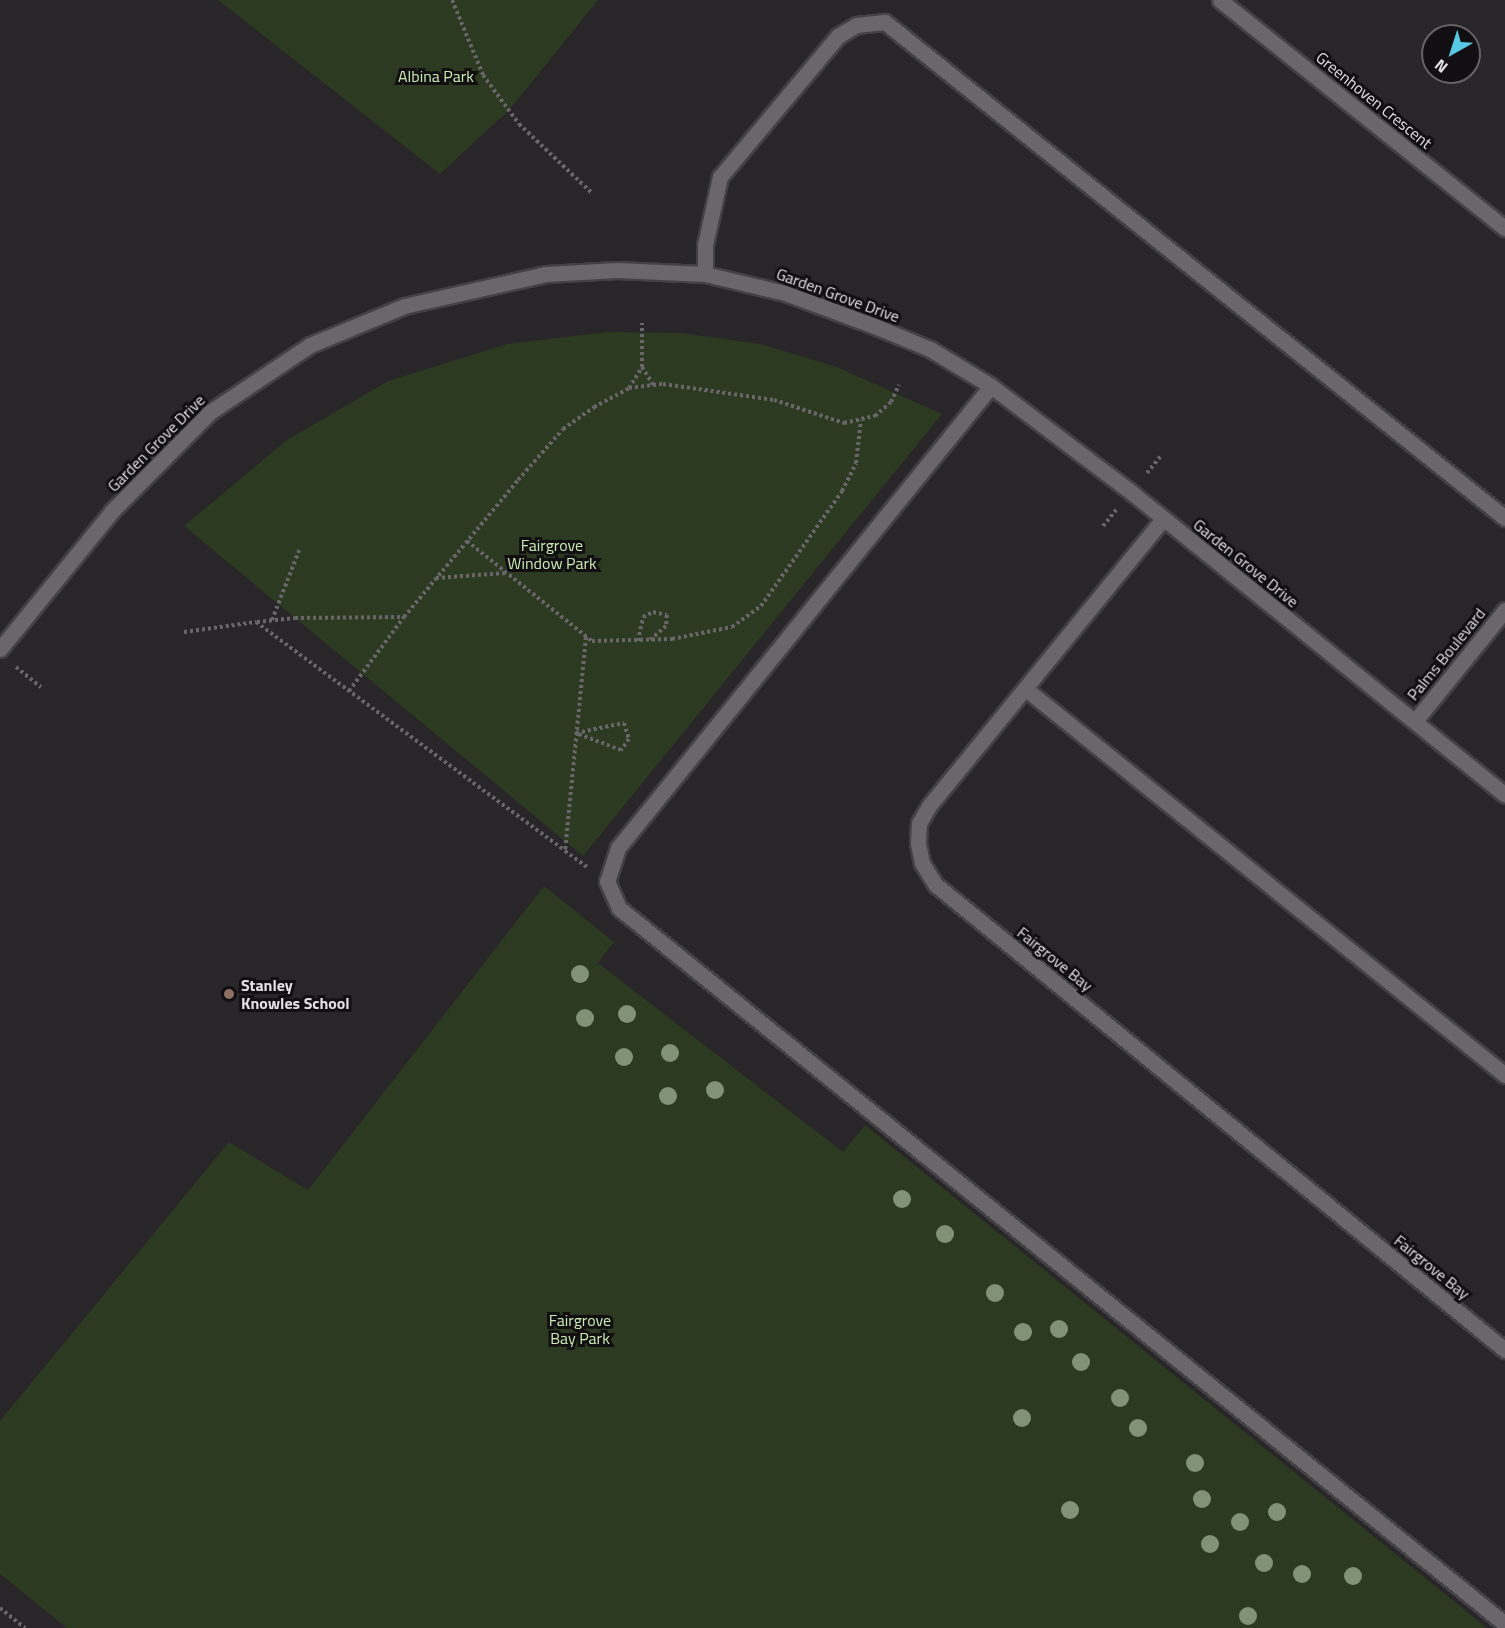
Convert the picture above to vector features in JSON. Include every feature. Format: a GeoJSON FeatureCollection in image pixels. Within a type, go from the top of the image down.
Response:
{"type":"FeatureCollection","features":[{"type":"Feature","properties":{"kind":"street","name":"Greenhoven Crescent"},"geometry":{"type":"LineString","coordinates":[[1220,0],[1505,228]]}},
{"type":"Feature","properties":{"kind":"street"},"geometry":{"type":"LineString","coordinates":[[705,274],[705,245],[720,177],[838,36],[856,25],[885,21],[1505,518]]}},
{"type":"Feature","properties":{"kind":"street","name":"Garden Grove Drive"},"geometry":{"type":"LineString","coordinates":[[0,649],[112,511],[210,411],[310,345],[404,306],[546,274],[617,270],[705,274],[785,293],[872,325],[930,349],[991,386],[1038,418],[1505,795]]}},
{"type":"Feature","properties":{"kind":"street"},"geometry":{"type":"LineString","coordinates":[[991,386],[618,848],[607,881],[619,908],[1505,1624]]}},
{"type":"Feature","properties":{"kind":"street","name":"Fairgrove Bay"},"geometry":{"type":"LineString","coordinates":[[1164,519],[1027,690],[929,806],[920,823],[918,843],[922,862],[936,885],[1505,1350]]}},
{"type":"Feature","properties":{"kind":"street","name":"Palms Boulevard"},"geometry":{"type":"LineString","coordinates":[[1415,721],[1505,610]]}},
{"type":"Feature","properties":{"kind":"street"},"geometry":{"type":"LineString","coordinates":[[1027,690],[1505,1075]]}},
{"type":"Feature","properties":{"kind":"path"},"geometry":{"type":"LineString","coordinates":[[452,0],[483,75],[519,124],[592,193]]}},
{"type":"Feature","properties":{"kind":"path"},"geometry":{"type":"LineString","coordinates":[[349,691],[404,617],[563,429],[629,388],[642,367],[642,323]]}},
{"type":"Feature","properties":{"kind":"path"},"geometry":{"type":"LineString","coordinates":[[642,367],[654,386]]}},
{"type":"Feature","properties":{"kind":"path"},"geometry":{"type":"LineString","coordinates":[[629,388],[654,386],[724,390],[774,400],[844,423],[875,416],[891,402],[899,385]]}},
{"type":"Feature","properties":{"kind":"path"},"geometry":{"type":"LineString","coordinates":[[467,541],[586,637],[604,642],[638,641],[732,627],[761,606],[852,474],[862,432],[861,420]]}},
{"type":"Feature","properties":{"kind":"path"},"geometry":{"type":"LineString","coordinates":[[1145,476],[1161,456]]}},
{"type":"Feature","properties":{"kind":"path"},"geometry":{"type":"LineString","coordinates":[[1103,526],[1117,510]]}},
{"type":"Feature","properties":{"kind":"path"},"geometry":{"type":"LineString","coordinates":[[272,620],[300,548]]}},
{"type":"Feature","properties":{"kind":"path"},"geometry":{"type":"LineString","coordinates":[[436,578],[507,573]]}},
{"type":"Feature","properties":{"kind":"path"},"geometry":{"type":"LineString","coordinates":[[638,641],[643,617],[653,612],[667,615],[666,626],[650,640]]}},
{"type":"Feature","properties":{"kind":"path"},"geometry":{"type":"LineString","coordinates":[[184,632],[272,620],[404,617]]}},
{"type":"Feature","properties":{"kind":"path"},"geometry":{"type":"LineString","coordinates":[[256,622],[607,881]]}},
{"type":"Feature","properties":{"kind":"path"},"geometry":{"type":"LineString","coordinates":[[565,851],[586,637]]}},
{"type":"Feature","properties":{"kind":"path"},"geometry":{"type":"LineString","coordinates":[[16,667],[41,687]]}},
{"type":"Feature","properties":{"kind":"path"},"geometry":{"type":"LineString","coordinates":[[624,723],[629,739],[621,750],[576,733],[624,723]]}},
{"type":"Feature","properties":{"kind":"path"},"geometry":{"type":"LineString","coordinates":[[0,1608],[25,1628]]}},
{"type":"Feature","properties":{"kind":"green space","name":"Albina Park"},"geometry":{"type":"Polygon","coordinates":[[[218,0],[598,0],[510,109],[440,174],[218,0]]]}},
{"type":"Feature","properties":{"kind":"green space","name":"Fairgrove Window Park"},"geometry":{"type":"Polygon","coordinates":[[[607,332],[681,333],[760,344],[837,367],[942,414],[583,856],[184,526],[287,440],[388,381],[508,344],[607,332]]]}},
{"type":"Feature","properties":{"kind":"green space","name":"Fairgrove Bay Park"},"geometry":{"type":"Polygon","coordinates":[[[544,886],[614,942],[598,963],[843,1152],[865,1125],[1487,1628],[67,1628],[0,1574],[0,1421],[229,1142],[308,1190],[544,886]]]}},
{"type":"Feature","properties":{"kind":"place","name":"Stanley Knowles School"},"geometry":{"type":"Point","coordinates":[229,994]}}]}
